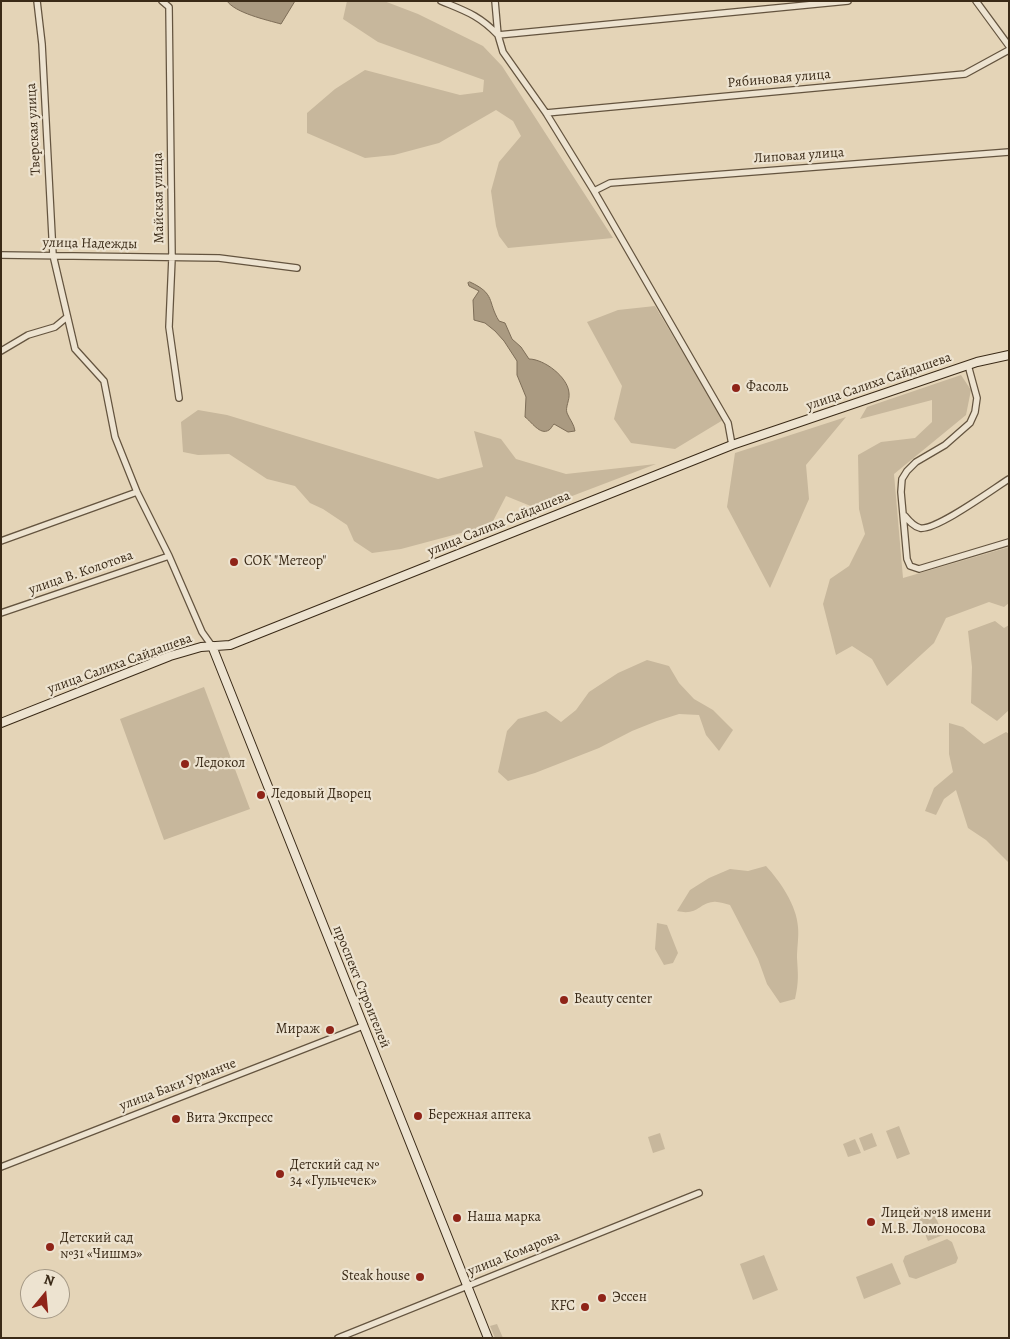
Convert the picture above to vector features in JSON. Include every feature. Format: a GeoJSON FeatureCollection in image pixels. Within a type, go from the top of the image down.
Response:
{"type":"FeatureCollection","features":[{"type":"Feature","properties":{"kind":"street","name":"Тверская улица"},"geometry":{"type":"LineString","coordinates":[[37,1],[42,44],[53,256],[75,350],[104,381],[115,437],[137,492],[169,556],[202,632],[212,646]]}},
{"type":"Feature","properties":{"kind":"street","name":"Майская улица"},"geometry":{"type":"LineString","coordinates":[[162,1],[169,7],[172,258],[169,327],[179,398]]}},
{"type":"Feature","properties":{"kind":"street"},"geometry":{"type":"LineString","coordinates":[[441,1],[472,13],[488,24],[498,35]]}},
{"type":"Feature","properties":{"kind":"street"},"geometry":{"type":"LineString","coordinates":[[495,1],[498,35],[503,52],[546,113],[594,191],[728,423],[732,445]]}},
{"type":"Feature","properties":{"kind":"street"},"geometry":{"type":"LineString","coordinates":[[498,35],[848,1]]}},
{"type":"Feature","properties":{"kind":"street"},"geometry":{"type":"LineString","coordinates":[[976,1],[1009,48]]}},
{"type":"Feature","properties":{"kind":"street","name":"Рябиновая улица"},"geometry":{"type":"LineString","coordinates":[[546,113],[965,74],[1009,48]]}},
{"type":"Feature","properties":{"kind":"street","name":"Липовая улица"},"geometry":{"type":"LineString","coordinates":[[594,191],[610,183],[1009,152]]}},
{"type":"Feature","properties":{"kind":"street","name":"улица Надежды"},"geometry":{"type":"LineString","coordinates":[[1,255],[219,258],[297,268]]}},
{"type":"Feature","properties":{"kind":"street"},"geometry":{"type":"LineString","coordinates":[[1,351],[28,334],[55,327],[67,317]]}},
{"type":"Feature","properties":{"kind":"street","name":"улица Салиха Сайдашева"},"geometry":{"type":"LineString","coordinates":[[1,723],[170,656],[188,650],[230,644],[732,445],[968,365],[1009,355]]}},
{"type":"Feature","properties":{"kind":"street"},"geometry":{"type":"LineString","coordinates":[[968,365],[977,398],[970,423],[945,445],[916,462],[902,479],[907,559],[910,566],[919,569],[1009,542]]}},
{"type":"Feature","properties":{"kind":"street"},"geometry":{"type":"LineString","coordinates":[[904,514],[911,523],[920,528],[927,528],[942,522],[1009,479]]}},
{"type":"Feature","properties":{"kind":"street"},"geometry":{"type":"LineString","coordinates":[[1,541],[137,492]]}},
{"type":"Feature","properties":{"kind":"street","name":"улица В. Колотова"},"geometry":{"type":"LineString","coordinates":[[1,613],[169,556]]}},
{"type":"Feature","properties":{"kind":"street","name":"проспект Строителей"},"geometry":{"type":"LineString","coordinates":[[212,646],[488,1338]]}},
{"type":"Feature","properties":{"kind":"street","name":"улица Баки Урманче"},"geometry":{"type":"LineString","coordinates":[[1,1167],[363,1026]]}},
{"type":"Feature","properties":{"kind":"street","name":"улица Комарова"},"geometry":{"type":"LineString","coordinates":[[338,1338],[699,1193]]}},
{"type":"Feature","properties":{"kind":"shaded area"},"geometry":{"type":"Polygon","coordinates":[[[227,1],[295,1],[281,24],[244,12],[227,1]]]}},
{"type":"Feature","properties":{"kind":"shaded area"},"geometry":{"type":"Polygon","coordinates":[[[347,1],[384,1],[418,14],[483,46],[502,66],[613,238],[508,248],[499,236],[496,226],[491,191],[499,162],[521,136],[513,121],[496,110],[439,143],[394,155],[365,158],[307,133],[307,113],[335,89],[365,70],[460,95],[483,92],[484,80],[378,42],[343,19],[347,1]]]}},
{"type":"Feature","properties":{"kind":"shaded area"},"geometry":{"type":"Polygon","coordinates":[[[470,282],[484,290],[490,298],[499,321],[505,323],[512,339],[521,347],[529,359],[541,362],[560,375],[568,387],[567,413],[575,431],[568,432],[554,424],[549,430],[542,431],[525,417],[526,397],[517,375],[517,361],[495,331],[485,323],[474,320],[473,300],[479,291],[469,286],[468,283],[470,282]]]}},
{"type":"Feature","properties":{"kind":"shaded area"},"geometry":{"type":"Polygon","coordinates":[[[655,306],[723,420],[675,449],[631,443],[614,419],[622,386],[587,322],[618,310],[655,306]]]}},
{"type":"Feature","properties":{"kind":"shaded area"},"geometry":{"type":"Polygon","coordinates":[[[961,375],[971,390],[966,415],[894,474],[903,578],[1009,547],[1009,603],[1004,607],[989,602],[946,618],[934,643],[887,686],[872,659],[852,646],[836,655],[823,604],[830,579],[849,566],[865,534],[859,509],[858,455],[881,442],[915,438],[932,422],[932,400],[860,419],[867,407],[961,375]]]}},
{"type":"Feature","properties":{"kind":"shaded area"},"geometry":{"type":"Polygon","coordinates":[[[198,410],[227,415],[438,479],[483,467],[474,431],[501,439],[516,459],[566,474],[656,464],[538,509],[506,496],[491,525],[401,549],[372,553],[354,541],[347,525],[310,503],[295,486],[267,479],[229,454],[198,455],[183,452],[181,422],[198,410]]]}},
{"type":"Feature","properties":{"kind":"shaded area"},"geometry":{"type":"Polygon","coordinates":[[[846,417],[806,465],[809,499],[770,588],[727,507],[735,453],[846,417]]]}},
{"type":"Feature","properties":{"kind":"shaded area"},"geometry":{"type":"Polygon","coordinates":[[[995,621],[1004,628],[1009,625],[1009,710],[997,721],[971,703],[972,667],[968,631],[995,621]]]}},
{"type":"Feature","properties":{"kind":"shaded area"},"geometry":{"type":"Polygon","coordinates":[[[647,660],[669,666],[679,683],[694,699],[713,710],[733,730],[719,751],[706,735],[699,715],[679,714],[632,731],[599,748],[535,773],[508,781],[498,772],[507,731],[518,719],[546,711],[561,722],[576,710],[589,692],[618,673],[647,660]]]}},
{"type":"Feature","properties":{"kind":"shaded area","name":"Ледокол"},"geometry":{"type":"Polygon","coordinates":[[[204,687],[250,809],[164,840],[120,719],[204,687]]]}},
{"type":"Feature","properties":{"kind":"shaded area"},"geometry":{"type":"Polygon","coordinates":[[[949,723],[963,727],[984,744],[1006,732],[1009,734],[1009,863],[986,840],[968,828],[956,790],[944,799],[936,815],[925,811],[934,788],[953,772],[949,754],[949,723]]]}},
{"type":"Feature","properties":{"kind":"shaded area"},"geometry":{"type":"Polygon","coordinates":[[[766,866],[787,894],[795,911],[798,927],[798,978],[795,999],[780,1003],[767,984],[758,959],[730,905],[713,902],[690,912],[677,911],[690,890],[709,878],[730,869],[748,871],[766,866]]]}},
{"type":"Feature","properties":{"kind":"shaded area"},"geometry":{"type":"Polygon","coordinates":[[[657,923],[667,925],[678,953],[673,963],[664,965],[655,949],[657,923]]]}},
{"type":"Feature","properties":{"kind":"shaded area"},"geometry":{"type":"Polygon","coordinates":[[[899,1126],[910,1154],[897,1159],[886,1131],[899,1126]]]}},
{"type":"Feature","properties":{"kind":"shaded area"},"geometry":{"type":"Polygon","coordinates":[[[660,1133],[665,1149],[653,1153],[648,1137],[660,1133]]]}},
{"type":"Feature","properties":{"kind":"shaded area"},"geometry":{"type":"Polygon","coordinates":[[[872,1133],[877,1146],[864,1151],[859,1138],[872,1133]]]}},
{"type":"Feature","properties":{"kind":"shaded area"},"geometry":{"type":"Polygon","coordinates":[[[855,1139],[861,1153],[848,1157],[843,1144],[855,1139]]]}},
{"type":"Feature","properties":{"kind":"shaded area"},"geometry":{"type":"Polygon","coordinates":[[[932,1208],[943,1235],[928,1241],[917,1214],[932,1208]]]}},
{"type":"Feature","properties":{"kind":"shaded area"},"geometry":{"type":"Polygon","coordinates":[[[947,1239],[952,1242],[958,1258],[956,1263],[916,1279],[909,1277],[903,1261],[905,1256],[947,1239]]]}},
{"type":"Feature","properties":{"kind":"shaded area"},"geometry":{"type":"Polygon","coordinates":[[[764,1255],[778,1290],[753,1300],[740,1264],[764,1255]]]}},
{"type":"Feature","properties":{"kind":"shaded area"},"geometry":{"type":"Polygon","coordinates":[[[892,1263],[901,1284],[864,1299],[856,1277],[892,1263]]]}},
{"type":"Feature","properties":{"kind":"shaded area"},"geometry":{"type":"Polygon","coordinates":[[[497,1324],[503,1338],[495,1338],[490,1326],[497,1324]]]}},
{"type":"Feature","properties":{"kind":"place","name":"Фасоль"},"geometry":{"type":"Point","coordinates":[736,388]}},
{"type":"Feature","properties":{"kind":"place","name":"СОК \"Метеор\""},"geometry":{"type":"Point","coordinates":[234,562]}},
{"type":"Feature","properties":{"kind":"place","name":"Ледокол"},"geometry":{"type":"Point","coordinates":[185,764]}},
{"type":"Feature","properties":{"kind":"place","name":"Ледовый Дворец"},"geometry":{"type":"Point","coordinates":[261,795]}},
{"type":"Feature","properties":{"kind":"place","name":"Beauty center"},"geometry":{"type":"Point","coordinates":[564,1000]}},
{"type":"Feature","properties":{"kind":"place","name":"Мираж"},"geometry":{"type":"Point","coordinates":[330,1030]}},
{"type":"Feature","properties":{"kind":"place","name":"Бережная аптека"},"geometry":{"type":"Point","coordinates":[418,1116]}},
{"type":"Feature","properties":{"kind":"place","name":"Вита Экспресс"},"geometry":{"type":"Point","coordinates":[176,1119]}},
{"type":"Feature","properties":{"kind":"place","name":"Детский сад № 34 «Гульчечек»"},"geometry":{"type":"Point","coordinates":[280,1174]}},
{"type":"Feature","properties":{"kind":"place","name":"Наша марка"},"geometry":{"type":"Point","coordinates":[457,1218]}},
{"type":"Feature","properties":{"kind":"place","name":"Лицей №18 имени М.В. Ломоносова"},"geometry":{"type":"Point","coordinates":[871,1222]}},
{"type":"Feature","properties":{"kind":"place","name":"Детский сад №31 «Чишмэ»"},"geometry":{"type":"Point","coordinates":[50,1247]}},
{"type":"Feature","properties":{"kind":"place","name":"Steak house"},"geometry":{"type":"Point","coordinates":[420,1277]}},
{"type":"Feature","properties":{"kind":"place","name":"Эссен"},"geometry":{"type":"Point","coordinates":[602,1298]}},
{"type":"Feature","properties":{"kind":"place","name":"KFC"},"geometry":{"type":"Point","coordinates":[585,1307]}}]}
